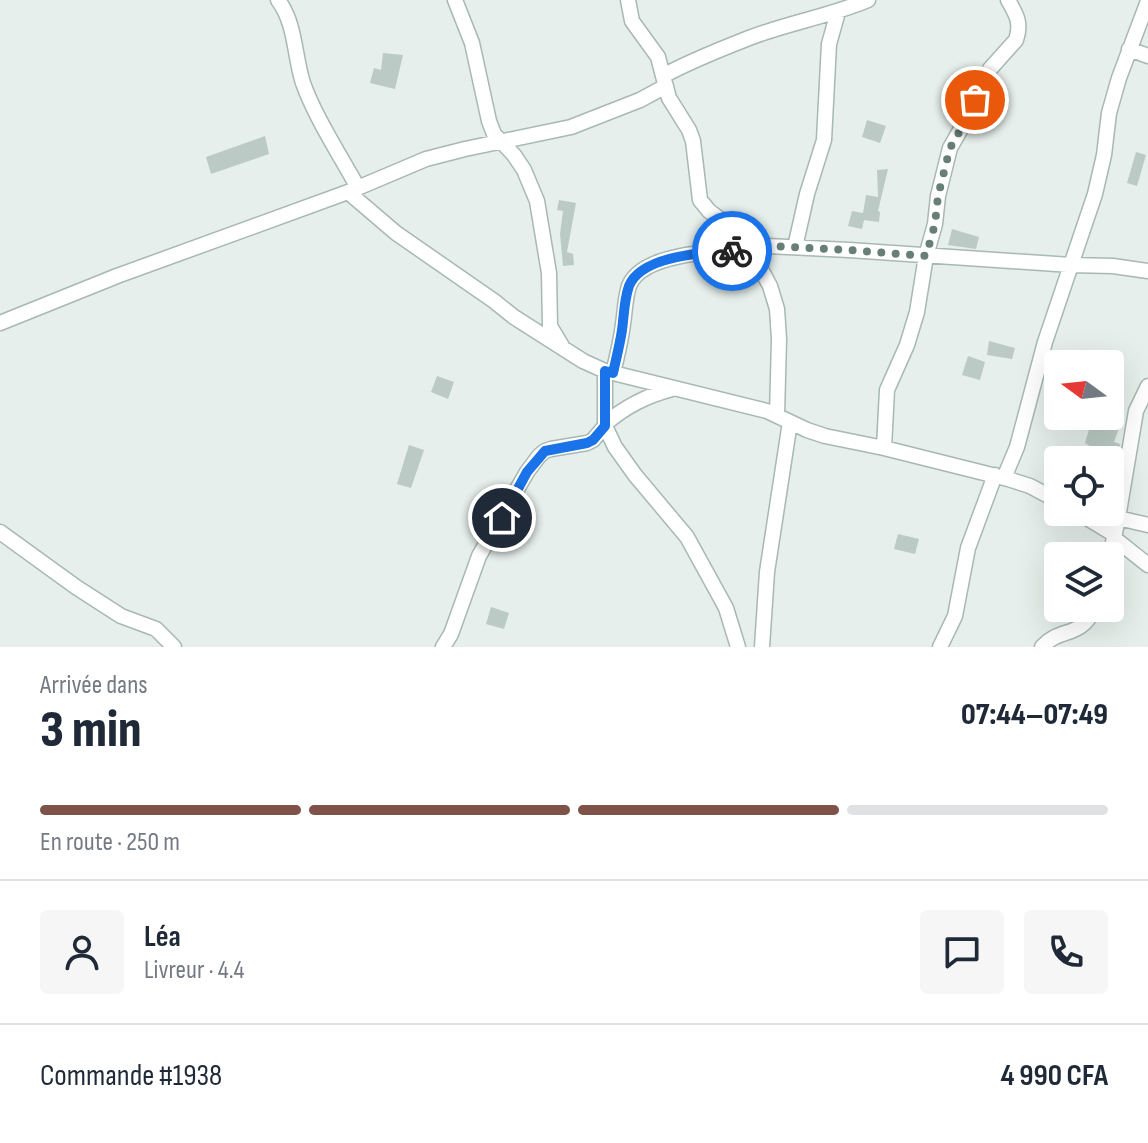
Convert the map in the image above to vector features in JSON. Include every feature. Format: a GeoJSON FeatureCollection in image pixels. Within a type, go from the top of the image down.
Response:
{"type":"FeatureCollection","features":[{"type":"Feature","properties":{"kind":"street"},"geometry":{"type":"LineString","coordinates":[[278,0],[291,26],[296,59],[310,99],[353,190],[396,233],[565,350],[609,372],[676,387],[783,418],[825,436],[999,476],[1044,494]]}},
{"type":"Feature","properties":{"kind":"street"},"geometry":{"type":"LineString","coordinates":[[455,0],[472,43],[494,134],[524,170],[537,201],[549,273],[550,326],[565,350]]}},
{"type":"Feature","properties":{"kind":"street"},"geometry":{"type":"LineString","coordinates":[[628,0],[632,21],[658,57],[669,98],[693,141],[700,200],[750,248],[770,286],[777,309],[783,418],[762,647]]}},
{"type":"Feature","properties":{"kind":"street"},"geometry":{"type":"LineString","coordinates":[[0,323],[117,276],[353,190],[426,159],[571,127],[640,100],[679,67],[749,38],[868,0]]}},
{"type":"Feature","properties":{"kind":"street"},"geometry":{"type":"LineString","coordinates":[[884,448],[887,390],[907,345],[917,312],[950,148],[990,69],[1018,34],[1018,18],[1008,0]]}},
{"type":"Feature","properties":{"kind":"street"},"geometry":{"type":"LineString","coordinates":[[940,647],[955,616],[968,548],[999,476],[1017,447],[1045,342],[1095,194],[1109,113],[1148,1]]}},
{"type":"Feature","properties":{"kind":"street"},"geometry":{"type":"LineString","coordinates":[[795,247],[824,140],[829,44],[838,12]]}},
{"type":"Feature","properties":{"kind":"street"},"geometry":{"type":"LineString","coordinates":[[1129,49],[1148,56]]}},
{"type":"Feature","properties":{"kind":"street"},"geometry":{"type":"LineString","coordinates":[[738,647],[726,608],[687,537],[623,459],[605,425],[609,372],[622,333],[630,284],[636,275],[670,258],[704,252],[795,247],[1113,266],[1148,271]]}},
{"type":"Feature","properties":{"kind":"street"},"geometry":{"type":"LineString","coordinates":[[1124,482],[1136,411],[1148,386]]}},
{"type":"Feature","properties":{"kind":"street"},"geometry":{"type":"LineString","coordinates":[[443,647],[451,634],[479,556],[527,472],[545,451],[587,443],[630,405],[676,387]]}},
{"type":"Feature","properties":{"kind":"street"},"geometry":{"type":"LineString","coordinates":[[1124,519],[1148,525]]}},
{"type":"Feature","properties":{"kind":"street"},"geometry":{"type":"LineString","coordinates":[[1099,526],[1148,565]]}},
{"type":"Feature","properties":{"kind":"street"},"geometry":{"type":"LineString","coordinates":[[1113,542],[1116,526]]}},
{"type":"Feature","properties":{"kind":"street"},"geometry":{"type":"LineString","coordinates":[[0,532],[121,616],[156,629],[174,647]]}},
{"type":"Feature","properties":{"kind":"street"},"geometry":{"type":"LineString","coordinates":[[1042,647],[1053,638],[1079,629],[1087,622]]}},
{"type":"Feature","properties":{"kind":"street"},"geometry":{"type":"LineString","coordinates":[[1071,647],[1073,631]]}},
{"type":"Feature","properties":{"kind":"building"},"geometry":{"type":"Polygon","coordinates":[[[383,53],[403,55],[395,89],[370,83],[374,68],[381,70],[383,53]]]}},
{"type":"Feature","properties":{"kind":"building"},"geometry":{"type":"Polygon","coordinates":[[[867,120],[886,126],[880,143],[862,137],[867,120]]]}},
{"type":"Feature","properties":{"kind":"building"},"geometry":{"type":"Polygon","coordinates":[[[265,136],[269,154],[211,174],[206,157],[265,136]]]}},
{"type":"Feature","properties":{"kind":"building"},"geometry":{"type":"Polygon","coordinates":[[[1136,152],[1146,155],[1137,186],[1127,183],[1136,152]]]}},
{"type":"Feature","properties":{"kind":"building"},"geometry":{"type":"Polygon","coordinates":[[[888,169],[878,211],[879,222],[864,220],[862,229],[848,226],[852,211],[863,213],[866,195],[878,197],[877,170],[888,169]]]}},
{"type":"Feature","properties":{"kind":"building"},"geometry":{"type":"Polygon","coordinates":[[[559,200],[576,203],[567,252],[573,254],[574,265],[563,266],[560,234],[563,211],[557,210],[559,200]]]}},
{"type":"Feature","properties":{"kind":"building"},"geometry":{"type":"Polygon","coordinates":[[[952,229],[979,237],[976,249],[948,245],[952,229]]]}},
{"type":"Feature","properties":{"kind":"building"},"geometry":{"type":"Polygon","coordinates":[[[989,341],[1015,348],[1012,359],[987,355],[989,341]]]}},
{"type":"Feature","properties":{"kind":"building"},"geometry":{"type":"Polygon","coordinates":[[[968,356],[985,362],[980,380],[962,375],[968,356]]]}},
{"type":"Feature","properties":{"kind":"building"},"geometry":{"type":"Polygon","coordinates":[[[437,376],[454,382],[448,399],[431,392],[437,376]]]}},
{"type":"Feature","properties":{"kind":"building"},"geometry":{"type":"Polygon","coordinates":[[[1089,430],[1118,430],[1114,442],[1120,446],[1090,446],[1085,443],[1089,430]]]}},
{"type":"Feature","properties":{"kind":"building"},"geometry":{"type":"Polygon","coordinates":[[[409,445],[424,450],[411,488],[397,484],[409,445]]]}},
{"type":"Feature","properties":{"kind":"building"},"geometry":{"type":"Polygon","coordinates":[[[898,534],[919,539],[915,554],[894,549],[898,534]]]}},
{"type":"Feature","properties":{"kind":"building"},"geometry":{"type":"Polygon","coordinates":[[[491,607],[509,613],[504,629],[486,624],[491,607]]]}},
{"type":"Feature","properties":{"kind":"way so far"},"geometry":{"type":"LineString","coordinates":[[732,251],[751,250],[748,245],[926,256],[950,148],[975,100]]}},
{"type":"Feature","properties":{"kind":"route"},"geometry":{"type":"LineString","coordinates":[[502,518],[539,456],[551,449],[587,443],[605,426],[605,371],[613,373],[626,299],[636,275],[670,258],[732,251]]}}]}
